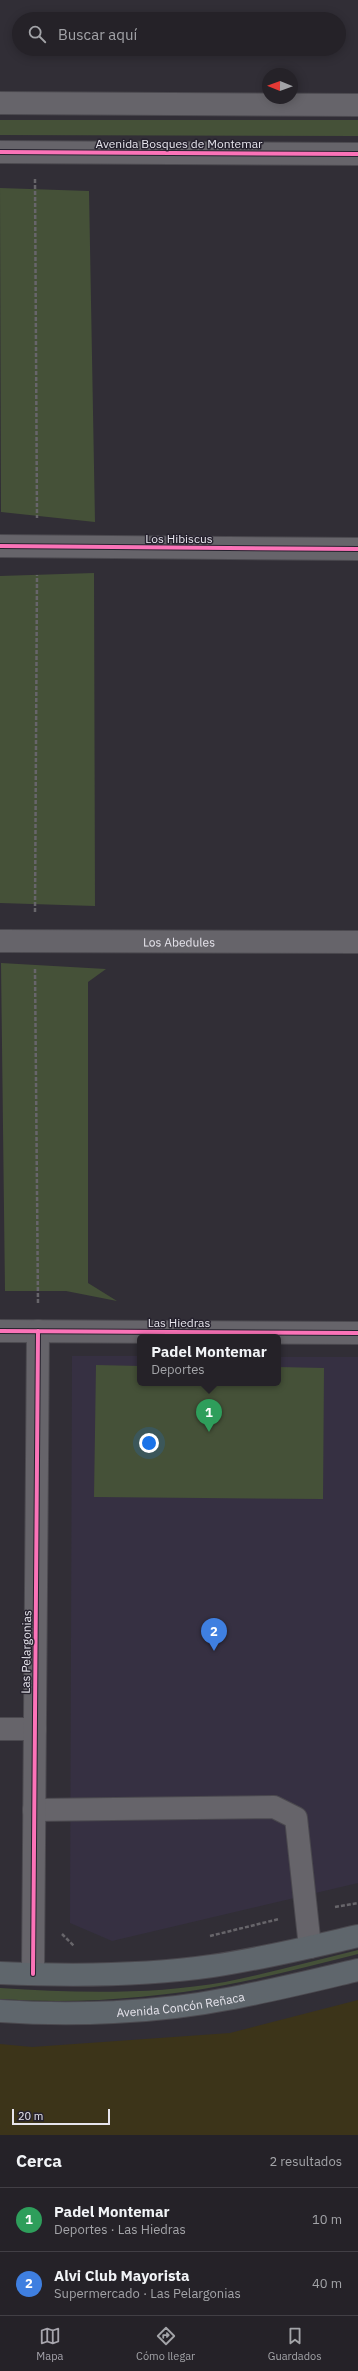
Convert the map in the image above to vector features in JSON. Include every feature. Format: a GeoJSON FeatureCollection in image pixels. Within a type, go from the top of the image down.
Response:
{"type":"FeatureCollection","features":[{"type":"Feature","properties":{"kind":"main road"},"geometry":{"type":"LineString","coordinates":[[0,1973],[160,1972],[212,1966],[358,1936]]}},
{"type":"Feature","properties":{"kind":"main road","name":"Avenida Concón Reñaca"},"geometry":{"type":"LineString","coordinates":[[0,2011],[115,2012],[226,2000],[358,1970]]}},
{"type":"Feature","properties":{"kind":"street"},"geometry":{"type":"LineString","coordinates":[[0,103],[358,105]]}},
{"type":"Feature","properties":{"kind":"street","name":"Avenida Bosques de Montemar"},"geometry":{"type":"LineString","coordinates":[[0,152],[358,154]]}},
{"type":"Feature","properties":{"kind":"street","name":"Los Hibiscus"},"geometry":{"type":"LineString","coordinates":[[0,546],[358,549]]}},
{"type":"Feature","properties":{"kind":"street","name":"Los Abedules"},"geometry":{"type":"LineString","coordinates":[[0,941],[358,942]]}},
{"type":"Feature","properties":{"kind":"street","name":"Las Hiedras"},"geometry":{"type":"LineString","coordinates":[[0,1331],[358,1333]]}},
{"type":"Feature","properties":{"kind":"street","name":"Las Pelargonias"},"geometry":{"type":"LineString","coordinates":[[32,1974],[38,1331]]}},
{"type":"Feature","properties":{"kind":"street"},"geometry":{"type":"LineString","coordinates":[[0,1729],[35,1730]]}},
{"type":"Feature","properties":{"kind":"street"},"geometry":{"type":"LineString","coordinates":[[34,1810],[274,1807],[296,1818],[310,1947]]}},
{"type":"Feature","properties":{"kind":"path"},"geometry":{"type":"LineString","coordinates":[[35,153],[37,546],[35,942],[38,1331]]}},
{"type":"Feature","properties":{"kind":"path"},"geometry":{"type":"LineString","coordinates":[[202,1938],[307,1912],[358,1903]]}},
{"type":"Feature","properties":{"kind":"path"},"geometry":{"type":"LineString","coordinates":[[33,1917],[55,1919],[60,1932],[68,1942],[80,1950]]}},
{"type":"Feature","properties":{"kind":"shaded area"},"geometry":{"type":"Polygon","coordinates":[[[72,1356],[137,1356],[137,1386],[281,1386],[281,1357],[358,1357],[358,1883],[112,1941],[70,1923],[72,1356]]]}},
{"type":"Feature","properties":{"kind":"green space"},"geometry":{"type":"Polygon","coordinates":[[[0,120],[358,120],[358,136],[0,135],[0,120]]]}},
{"type":"Feature","properties":{"kind":"green space"},"geometry":{"type":"Polygon","coordinates":[[[0,188],[89,191],[95,522],[1,512],[0,188]]]}},
{"type":"Feature","properties":{"kind":"green space"},"geometry":{"type":"Polygon","coordinates":[[[94,573],[95,906],[0,903],[0,576],[94,573]]]}},
{"type":"Feature","properties":{"kind":"green space"},"geometry":{"type":"Polygon","coordinates":[[[1,963],[106,969],[88,982],[88,1283],[117,1301],[66,1291],[5,1291],[1,963]]]}},
{"type":"Feature","properties":{"kind":"green space"},"geometry":{"type":"Polygon","coordinates":[[[96,1365],[137,1366],[137,1386],[281,1386],[281,1367],[324,1368],[323,1499],[94,1497],[96,1365]]]}},
{"type":"Feature","properties":{"kind":"green space"},"geometry":{"type":"Polygon","coordinates":[[[358,1950],[358,1954],[275,1975],[169,1994],[113,1999],[56,2001],[0,1999],[0,1988],[113,1992],[197,1986],[225,1982],[358,1950]]]}},
{"type":"Feature","properties":{"kind":"sand"},"geometry":{"type":"Polygon","coordinates":[[[358,2000],[358,2135],[0,2135],[0,2044],[32,2047],[230,2033],[358,2000]]]}},
{"type":"Feature","properties":{"kind":"cycle path"},"geometry":{"type":"LineString","coordinates":[[0,152],[358,154]]}},
{"type":"Feature","properties":{"kind":"cycle path"},"geometry":{"type":"LineString","coordinates":[[0,546],[358,549]]}},
{"type":"Feature","properties":{"kind":"cycle path"},"geometry":{"type":"LineString","coordinates":[[0,1331],[358,1333]]}},
{"type":"Feature","properties":{"kind":"cycle path"},"geometry":{"type":"LineString","coordinates":[[33,1974],[38,1331]]}},
{"type":"Feature","properties":{"kind":"place","name":"Padel Montemar"},"geometry":{"type":"Point","coordinates":[209,1432]}},
{"type":"Feature","properties":{"kind":"place","name":"Alvi Club Mayorista"},"geometry":{"type":"Point","coordinates":[214,1651]}}]}
